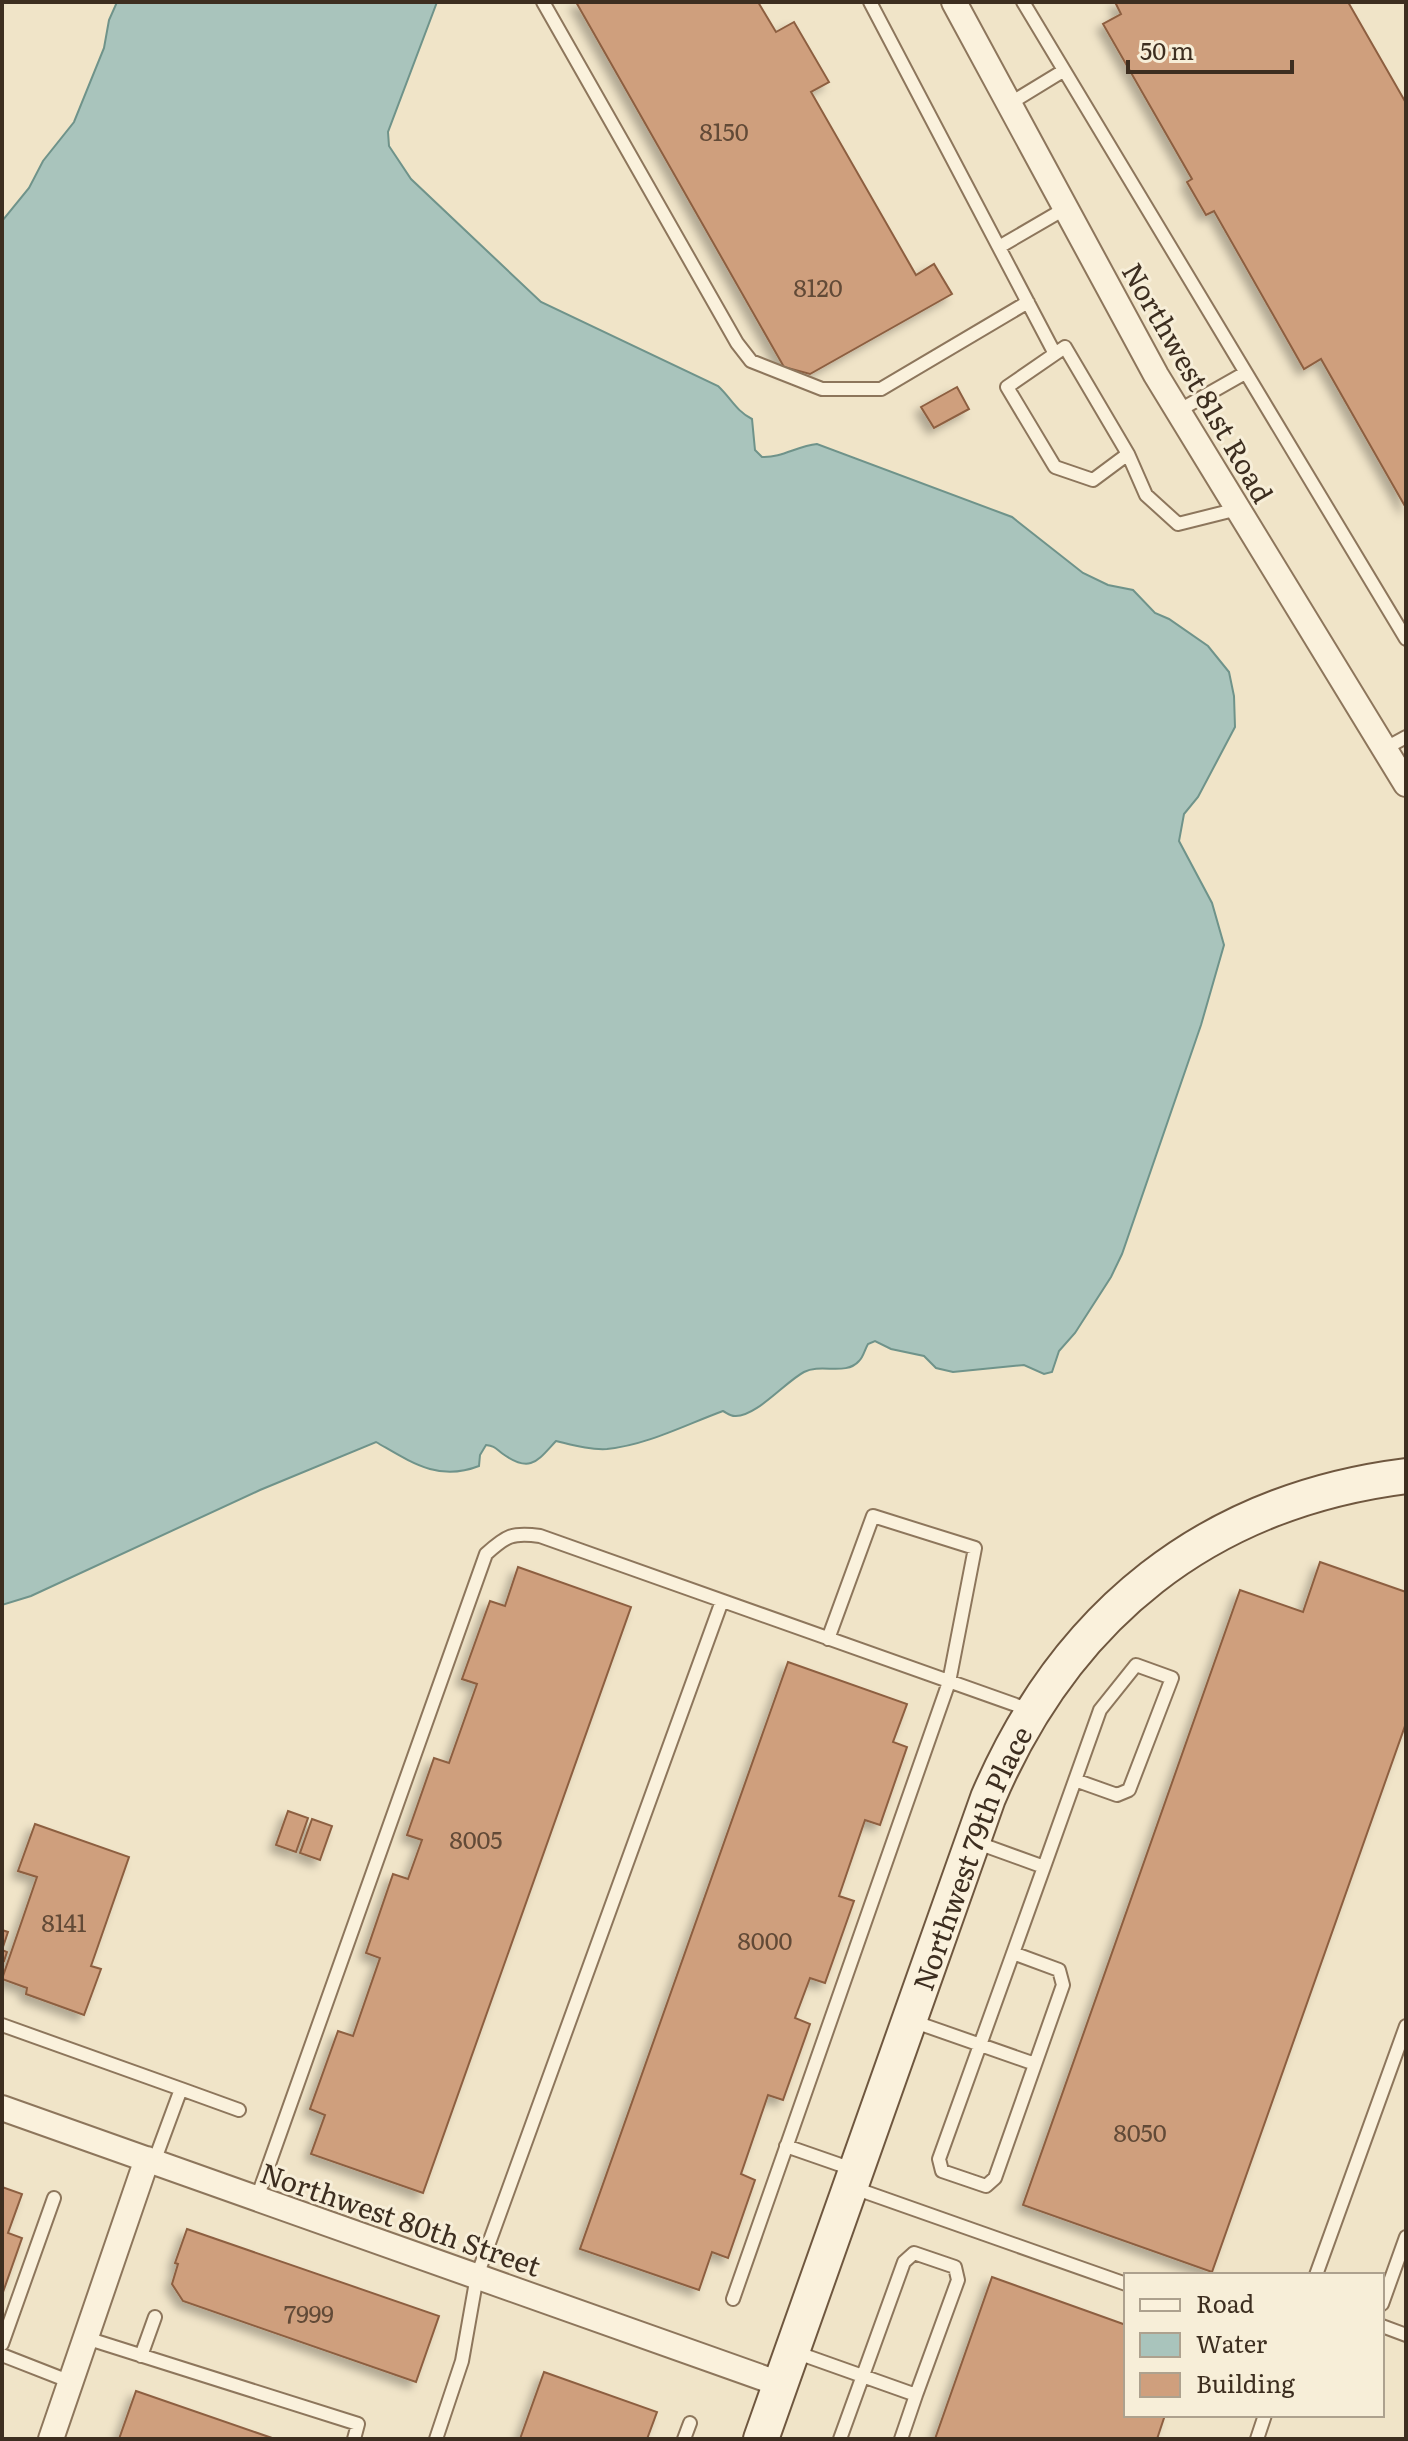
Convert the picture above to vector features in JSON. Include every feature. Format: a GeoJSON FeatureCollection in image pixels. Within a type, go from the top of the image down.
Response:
{"type":"FeatureCollection","features":[{"type":"Feature","properties":{"kind":"main road","name":"Northwest 79th Place"},"geometry":{"type":"LineString","coordinates":[[761,2439],[972,1841],[1003,1763],[1032,1711],[1062,1668],[1102,1621],[1186,1552],[1252,1516],[1286,1504],[1353,1485],[1406,1476]]}},
{"type":"Feature","properties":{"kind":"street","name":"Northwest 81st Road"},"geometry":{"type":"LineString","coordinates":[[954,2],[1178,411],[1406,784]]}},
{"type":"Feature","properties":{"kind":"street","name":"Northwest 80th Street"},"geometry":{"type":"LineString","coordinates":[[2,2108],[780,2384]]}},
{"type":"Feature","properties":{"kind":"street"},"geometry":{"type":"LineString","coordinates":[[51,2439],[150,2161]]}},
{"type":"Feature","properties":{"kind":"lane"},"geometry":{"type":"LineString","coordinates":[[543,2],[737,343],[751,361],[822,389],[881,389],[1028,302]]}},
{"type":"Feature","properties":{"kind":"lane"},"geometry":{"type":"LineString","coordinates":[[870,2],[1055,354]]}},
{"type":"Feature","properties":{"kind":"lane"},"geometry":{"type":"LineString","coordinates":[[1023,2],[1406,639]]}},
{"type":"Feature","properties":{"kind":"lane"},"geometry":{"type":"LineString","coordinates":[[1009,104],[1063,71]]}},
{"type":"Feature","properties":{"kind":"lane"},"geometry":{"type":"LineString","coordinates":[[999,247],[1066,208]]}},
{"type":"Feature","properties":{"kind":"lane"},"geometry":{"type":"LineString","coordinates":[[1128,454],[1093,480],[1055,467],[1007,387],[1065,347],[1128,454],[1146,495],[1178,524],[1238,509]]}},
{"type":"Feature","properties":{"kind":"lane"},"geometry":{"type":"LineString","coordinates":[[1178,411],[1245,373]]}},
{"type":"Feature","properties":{"kind":"lane"},"geometry":{"type":"LineString","coordinates":[[1384,749],[1406,737]]}},
{"type":"Feature","properties":{"kind":"lane"},"geometry":{"type":"LineString","coordinates":[[733,2299],[949,1682],[975,1548],[873,1516],[828,1639]]}},
{"type":"Feature","properties":{"kind":"lane"},"geometry":{"type":"LineString","coordinates":[[257,2198],[486,1554],[505,1537],[521,1533],[540,1536],[1032,1711]]}},
{"type":"Feature","properties":{"kind":"lane"},"geometry":{"type":"LineString","coordinates":[[436,2439],[462,2361],[477,2276],[722,1601]]}},
{"type":"Feature","properties":{"kind":"lane"},"geometry":{"type":"LineString","coordinates":[[1013,1953],[1059,1970],[1063,1985],[995,2178],[986,2186],[942,2171],[939,2159],[1100,1710],[1136,1665],[1172,1678],[1129,1790],[1117,1795],[1075,1780]]}},
{"type":"Feature","properties":{"kind":"lane"},"geometry":{"type":"LineString","coordinates":[[972,1841],[1044,1867]]}},
{"type":"Feature","properties":{"kind":"lane"},"geometry":{"type":"LineString","coordinates":[[909,2020],[1035,2064]]}},
{"type":"Feature","properties":{"kind":"lane"},"geometry":{"type":"LineString","coordinates":[[2,2025],[239,2110]]}},
{"type":"Feature","properties":{"kind":"lane"},"geometry":{"type":"LineString","coordinates":[[1317,2273],[1406,2026]]}},
{"type":"Feature","properties":{"kind":"lane"},"geometry":{"type":"LineString","coordinates":[[150,2161],[181,2089]]}},
{"type":"Feature","properties":{"kind":"lane"},"geometry":{"type":"LineString","coordinates":[[786,2146],[853,2178],[1124,2283]]}},
{"type":"Feature","properties":{"kind":"lane"},"geometry":{"type":"LineString","coordinates":[[2,2344],[54,2198]]}},
{"type":"Feature","properties":{"kind":"lane"},"geometry":{"type":"LineString","coordinates":[[1384,2298],[1406,2237]]}},
{"type":"Feature","properties":{"kind":"lane"},"geometry":{"type":"LineString","coordinates":[[840,2439],[904,2262],[914,2253],[955,2267],[958,2280],[901,2439]]}},
{"type":"Feature","properties":{"kind":"lane"},"geometry":{"type":"LineString","coordinates":[[141,2356],[155,2317]]}},
{"type":"Feature","properties":{"kind":"lane"},"geometry":{"type":"LineString","coordinates":[[1384,2327],[1406,2335]]}},
{"type":"Feature","properties":{"kind":"lane"},"geometry":{"type":"LineString","coordinates":[[86,2338],[358,2424],[354,2439]]}},
{"type":"Feature","properties":{"kind":"lane"},"geometry":{"type":"LineString","coordinates":[[792,2351],[916,2395]]}},
{"type":"Feature","properties":{"kind":"lane"},"geometry":{"type":"LineString","coordinates":[[2,2355],[71,2382]]}},
{"type":"Feature","properties":{"kind":"lane"},"geometry":{"type":"LineString","coordinates":[[1257,2439],[1264,2417]]}},
{"type":"Feature","properties":{"kind":"lane"},"geometry":{"type":"LineString","coordinates":[[684,2439],[690,2423]]}},
{"type":"Feature","properties":{"kind":"water"},"geometry":{"type":"Polygon","coordinates":[[[117,2],[437,2],[388,132],[389,146],[411,179],[541,302],[718,386],[752,419],[755,450],[762,457],[817,444],[1012,517],[1083,573],[1108,585],[1133,590],[1155,613],[1208,646],[1229,672],[1235,727],[1198,797],[1184,814],[1179,841],[1212,903],[1224,945],[1201,1025],[1122,1254],[1075,1333],[1059,1351],[1052,1372],[1044,1374],[1024,1365],[953,1372],[936,1368],[924,1356],[891,1349],[875,1341],[868,1344],[862,1358],[854,1365],[804,1372],[743,1415],[733,1416],[723,1411],[622,1447],[594,1449],[556,1441],[539,1459],[527,1464],[486,1445],[480,1455],[479,1466],[451,1472],[425,1468],[376,1442],[260,1490],[31,1596],[2,1605],[2,221],[29,188],[43,161],[74,122],[104,48],[109,20],[117,2]]]}},
{"type":"Feature","properties":{"kind":"building"},"geometry":{"type":"Polygon","coordinates":[[[576,2],[758,2],[776,32],[794,22],[829,82],[811,92],[916,275],[934,264],[952,294],[810,374],[784,367],[576,2]]]}},
{"type":"Feature","properties":{"kind":"building"},"geometry":{"type":"Polygon","coordinates":[[[1115,2],[1348,2],[1406,103],[1406,508],[1321,359],[1304,369],[1214,211],[1206,215],[1187,182],[1192,179],[1103,24],[1121,14],[1115,2]]]}},
{"type":"Feature","properties":{"kind":"building"},"geometry":{"type":"Polygon","coordinates":[[[957,387],[969,409],[934,428],[921,407],[957,387]]]}},
{"type":"Feature","properties":{"kind":"building"},"geometry":{"type":"Polygon","coordinates":[[[1320,1562],[1406,1592],[1406,1723],[1212,2272],[1023,2205],[1240,1590],[1303,1612],[1320,1562]]]}},
{"type":"Feature","properties":{"kind":"building"},"geometry":{"type":"Polygon","coordinates":[[[518,1567],[631,1607],[423,2193],[311,2154],[325,2115],[310,2109],[338,2031],[353,2036],[380,1958],[366,1953],[393,1874],[408,1879],[422,1840],[407,1835],[434,1758],[449,1763],[477,1684],[462,1679],[490,1601],[505,1606],[518,1567]]]}},
{"type":"Feature","properties":{"kind":"building"},"geometry":{"type":"Polygon","coordinates":[[[788,1662],[907,1704],[893,1742],[907,1747],[880,1825],[865,1820],[839,1896],[854,1901],[825,1983],[810,1978],[795,2018],[810,2024],[783,2100],[768,2095],[741,2174],[755,2180],[728,2258],[712,2252],[699,2290],[580,2249],[788,1662]]]}},
{"type":"Feature","properties":{"kind":"building"},"geometry":{"type":"Polygon","coordinates":[[[288,1811],[308,1818],[296,1852],[276,1845],[288,1811]]]}},
{"type":"Feature","properties":{"kind":"building"},"geometry":{"type":"Polygon","coordinates":[[[312,1819],[332,1826],[320,1860],[300,1853],[312,1819]]]}},
{"type":"Feature","properties":{"kind":"building"},"geometry":{"type":"Polygon","coordinates":[[[35,1824],[129,1857],[91,1966],[101,1969],[84,2015],[26,1994],[27,1988],[2,1979],[37,1877],[18,1871],[35,1824]]]}},
{"type":"Feature","properties":{"kind":"building"},"geometry":{"type":"Polygon","coordinates":[[[2,1930],[8,1932],[2,1950],[2,1930]]]}},
{"type":"Feature","properties":{"kind":"building"},"geometry":{"type":"Polygon","coordinates":[[[2,2187],[22,2194],[8,2233],[22,2238],[2,2295],[2,2187]]]}},
{"type":"Feature","properties":{"kind":"building"},"geometry":{"type":"Polygon","coordinates":[[[187,2229],[439,2316],[416,2382],[183,2301],[172,2284],[178,2264],[175,2263],[187,2229]]]}},
{"type":"Feature","properties":{"kind":"building"},"geometry":{"type":"Polygon","coordinates":[[[992,2277],[1124,2324],[1124,2417],[1164,2417],[1157,2439],[935,2439],[992,2277]]]}},
{"type":"Feature","properties":{"kind":"building"},"geometry":{"type":"Polygon","coordinates":[[[544,2372],[657,2412],[647,2439],[520,2439],[544,2372]]]}},
{"type":"Feature","properties":{"kind":"building"},"geometry":{"type":"Polygon","coordinates":[[[136,2391],[275,2439],[119,2439],[136,2391]]]}}]}
